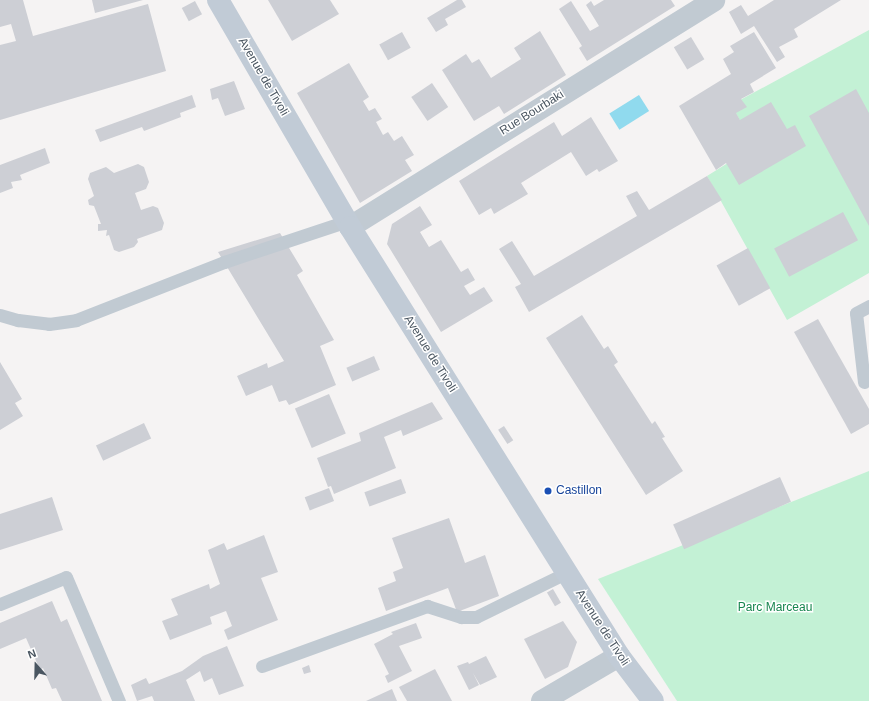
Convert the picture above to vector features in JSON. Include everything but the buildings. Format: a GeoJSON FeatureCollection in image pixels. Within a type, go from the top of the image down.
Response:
{"type":"FeatureCollection","features":[{"type":"Feature","properties":{"kind":"street","name":"Avenue de Tivoli"},"geometry":{"type":"LineString","coordinates":[[218,0],[348,224],[619,656],[653,701]]}},
{"type":"Feature","properties":{"kind":"street","name":"Rue Bourbaki"},"geometry":{"type":"LineString","coordinates":[[348,224],[714,0]]}},
{"type":"Feature","properties":{"kind":"street"},"geometry":{"type":"LineString","coordinates":[[542,701],[619,656]]}},
{"type":"Feature","properties":{"kind":"lane"},"geometry":{"type":"LineString","coordinates":[[0,315],[18,320],[49,324],[76,320],[224,262],[348,224]]}},
{"type":"Feature","properties":{"kind":"lane"},"geometry":{"type":"LineString","coordinates":[[864,382],[856,313],[869,306]]}},
{"type":"Feature","properties":{"kind":"lane"},"geometry":{"type":"LineString","coordinates":[[262,666],[427,606],[461,618],[476,617],[566,573]]}},
{"type":"Feature","properties":{"kind":"lane"},"geometry":{"type":"LineString","coordinates":[[0,604],[66,577],[119,701]]}},
{"type":"Feature","properties":{"kind":"green space"},"geometry":{"type":"Polygon","coordinates":[[[869,30],[869,273],[787,320],[707,176],[755,146],[731,105],[869,30]]]}},
{"type":"Feature","properties":{"kind":"green space","name":"Parc Marceau"},"geometry":{"type":"Polygon","coordinates":[[[869,471],[869,701],[677,701],[598,579],[869,471]]]}},
{"type":"Feature","properties":{"kind":"water"},"geometry":{"type":"Polygon","coordinates":[[[639,95],[649,111],[619,130],[609,114],[639,95]]]}},
{"type":"Feature","properties":{"kind":"place","name":"Castillon"},"geometry":{"type":"Point","coordinates":[548,491]}}]}
